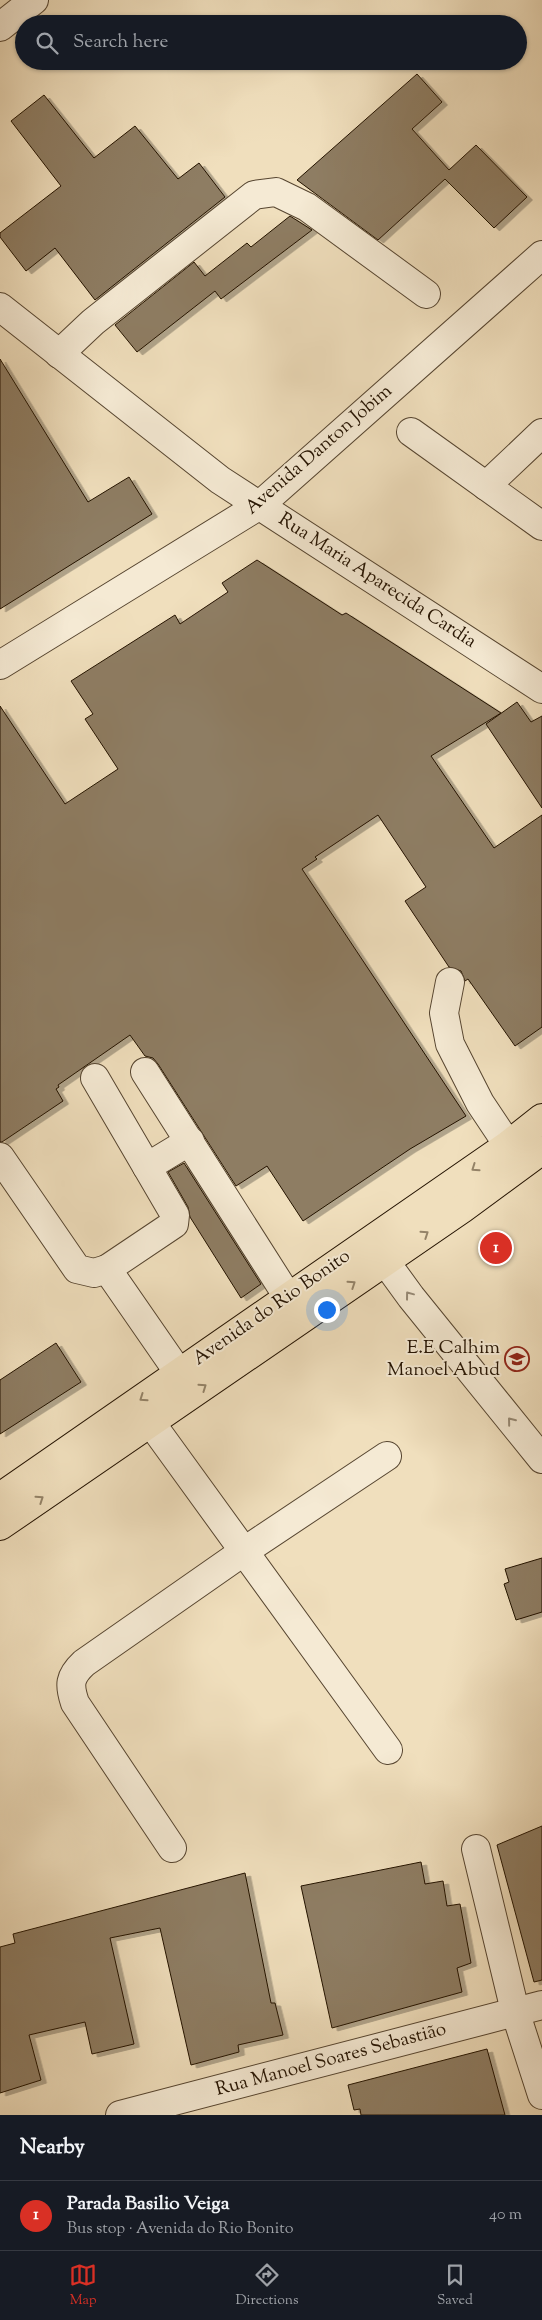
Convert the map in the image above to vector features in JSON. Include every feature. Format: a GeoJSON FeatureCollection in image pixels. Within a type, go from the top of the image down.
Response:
{"type":"FeatureCollection","features":[{"type":"Feature","properties":{"kind":"main road","name":"Avenida do Rio Bonito"},"geometry":{"type":"LineString","coordinates":[[0,1526],[151,1422],[377,1251],[542,1118]]}},
{"type":"Feature","properties":{"kind":"main road","name":"Avenida do Rio Bonito"},"geometry":{"type":"LineString","coordinates":[[0,1497],[288,1297],[377,1251],[542,1150]]}},
{"type":"Feature","properties":{"kind":"street"},"geometry":{"type":"LineString","coordinates":[[15,15],[34,0]]}},
{"type":"Feature","properties":{"kind":"street"},"geometry":{"type":"LineString","coordinates":[[0,27],[15,15]]}},
{"type":"Feature","properties":{"kind":"street"},"geometry":{"type":"LineString","coordinates":[[59,354],[93,322],[254,195],[276,192],[307,207],[426,294]]}},
{"type":"Feature","properties":{"kind":"street","name":"Avenida Danton Jobim"},"geometry":{"type":"LineString","coordinates":[[0,665],[260,505],[542,255]]}},
{"type":"Feature","properties":{"kind":"street","name":"Rua Maria Aparecida Cardia"},"geometry":{"type":"LineString","coordinates":[[0,307],[220,480],[542,688]]}},
{"type":"Feature","properties":{"kind":"street"},"geometry":{"type":"LineString","coordinates":[[411,432],[542,526]]}},
{"type":"Feature","properties":{"kind":"street"},"geometry":{"type":"LineString","coordinates":[[486,486],[542,432]]}},
{"type":"Feature","properties":{"kind":"street"},"geometry":{"type":"LineString","coordinates":[[450,982],[444,1013],[450,1044],[480,1103],[508,1145]]}},
{"type":"Feature","properties":{"kind":"street"},"geometry":{"type":"LineString","coordinates":[[146,1072],[288,1297]]}},
{"type":"Feature","properties":{"kind":"street"},"geometry":{"type":"LineString","coordinates":[[0,1157],[77,1269],[94,1273],[107,1268],[174,1224],[175,1215],[95,1078]]}},
{"type":"Feature","properties":{"kind":"street"},"geometry":{"type":"LineString","coordinates":[[147,1167],[190,1141]]}},
{"type":"Feature","properties":{"kind":"street"},"geometry":{"type":"LineString","coordinates":[[377,1251],[542,1459]]}},
{"type":"Feature","properties":{"kind":"street"},"geometry":{"type":"LineString","coordinates":[[107,1268],[178,1373]]}},
{"type":"Feature","properties":{"kind":"street"},"geometry":{"type":"LineString","coordinates":[[151,1422],[243,1552],[388,1750]]}},
{"type":"Feature","properties":{"kind":"street"},"geometry":{"type":"LineString","coordinates":[[172,1848],[75,1703],[71,1689],[74,1673],[84,1663],[243,1552],[387,1456]]}},
{"type":"Feature","properties":{"kind":"street"},"geometry":{"type":"LineString","coordinates":[[476,1849],[516,2011],[542,2095]]}},
{"type":"Feature","properties":{"kind":"street","name":"Rua Manoel Soares Sebastião"},"geometry":{"type":"LineString","coordinates":[[120,2115],[542,2005]]}},
{"type":"Feature","properties":{"kind":"building"},"geometry":{"type":"Polygon","coordinates":[[[417,74],[442,102],[412,129],[449,170],[476,145],[527,197],[494,228],[445,179],[378,240],[297,180],[417,74]]]}},
{"type":"Feature","properties":{"kind":"building"},"geometry":{"type":"Polygon","coordinates":[[[44,95],[94,158],[135,126],[178,179],[199,163],[225,197],[95,300],[55,248],[26,271],[0,237],[0,233],[61,186],[11,121],[44,95]]]}},
{"type":"Feature","properties":{"kind":"building"},"geometry":{"type":"Polygon","coordinates":[[[290,216],[312,230],[221,299],[215,291],[137,352],[115,325],[194,262],[205,276],[247,243],[251,247],[290,216]]]}},
{"type":"Feature","properties":{"kind":"building"},"geometry":{"type":"Polygon","coordinates":[[[0,359],[88,502],[129,477],[152,514],[0,609],[0,359]]]}},
{"type":"Feature","properties":{"kind":"building"},"geometry":{"type":"Polygon","coordinates":[[[257,560],[342,615],[346,613],[501,713],[431,756],[494,848],[542,815],[542,1027],[515,1046],[468,979],[465,981],[461,971],[449,967],[405,901],[426,887],[378,815],[315,857],[317,859],[302,869],[466,1116],[410,1149],[303,1221],[267,1166],[236,1186],[158,1064],[153,1058],[145,1056],[130,1035],[58,1085],[59,1087],[56,1089],[63,1101],[0,1142],[0,706],[65,804],[118,769],[85,719],[93,714],[71,681],[175,615],[180,624],[228,592],[222,583],[257,560]]]}},
{"type":"Feature","properties":{"kind":"building"},"geometry":{"type":"Polygon","coordinates":[[[517,702],[531,722],[542,716],[542,808],[486,724],[517,702]]]}},
{"type":"Feature","properties":{"kind":"building"},"geometry":{"type":"Polygon","coordinates":[[[184,1163],[261,1284],[241,1298],[190,1217],[188,1207],[168,1172],[184,1163]]]}},
{"type":"Feature","properties":{"kind":"building"},"geometry":{"type":"Polygon","coordinates":[[[56,1343],[81,1382],[0,1434],[0,1380],[56,1343]]]}},
{"type":"Feature","properties":{"kind":"building"},"geometry":{"type":"Polygon","coordinates":[[[542,1558],[542,1612],[516,1620],[504,1584],[509,1582],[505,1569],[542,1558]]]}},
{"type":"Feature","properties":{"kind":"building"},"geometry":{"type":"Polygon","coordinates":[[[542,1826],[542,1980],[534,1982],[497,1845],[542,1826]]]}},
{"type":"Feature","properties":{"kind":"building"},"geometry":{"type":"Polygon","coordinates":[[[421,1862],[425,1884],[443,1881],[447,1906],[460,1904],[471,1963],[457,1968],[462,1992],[332,2028],[301,1886],[421,1862]]]}},
{"type":"Feature","properties":{"kind":"building"},"geometry":{"type":"Polygon","coordinates":[[[245,1873],[271,2003],[275,2003],[283,2035],[238,2045],[239,2052],[191,2065],[160,1928],[110,1938],[134,2044],[92,2054],[85,2022],[29,2035],[41,2080],[0,2093],[0,1947],[15,1943],[13,1934],[245,1873]]]}},
{"type":"Feature","properties":{"kind":"building"},"geometry":{"type":"Polygon","coordinates":[[[487,2049],[505,2115],[361,2115],[360,2109],[354,2110],[348,2085],[487,2049]]]}},
{"type":"Feature","properties":{"kind":"place","name":"Parada Basilio Veiga"},"geometry":{"type":"Point","coordinates":[496,1248]}},
{"type":"Feature","properties":{"kind":"place","name":"E.E Calhim Manoel Abud"},"geometry":{"type":"Point","coordinates":[517,1359]}}]}
